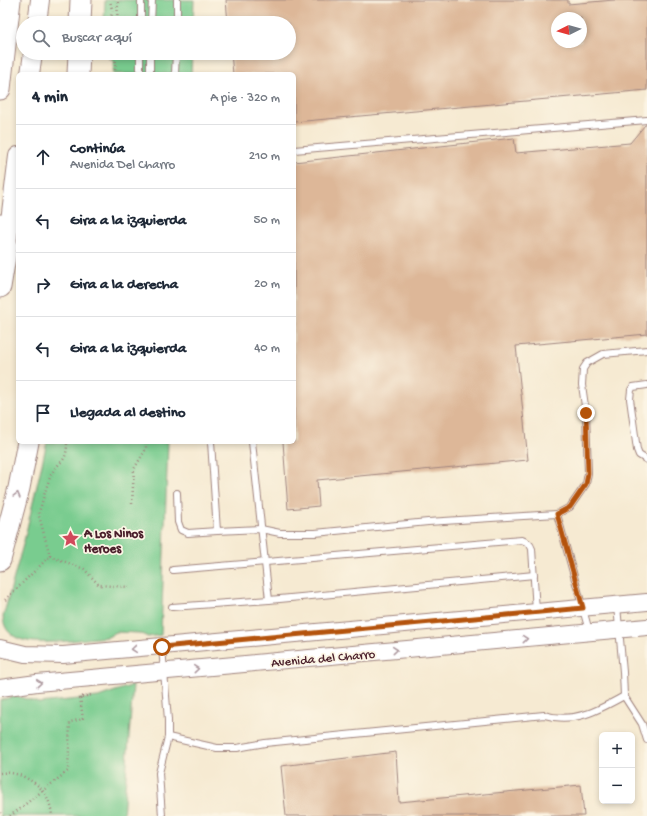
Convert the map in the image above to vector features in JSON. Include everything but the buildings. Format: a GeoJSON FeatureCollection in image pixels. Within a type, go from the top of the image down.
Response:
{"type":"FeatureCollection","features":[{"type":"Feature","properties":{"kind":"highway"},"geometry":{"type":"LineString","coordinates":[[0,89],[10,0]]}},
{"type":"Feature","properties":{"kind":"highway"},"geometry":{"type":"LineString","coordinates":[[80,16],[81,0]]}},
{"type":"Feature","properties":{"kind":"highway"},"geometry":{"type":"LineString","coordinates":[[78,72],[79,60]]}},
{"type":"Feature","properties":{"kind":"highway"},"geometry":{"type":"LineString","coordinates":[[0,225],[7,245],[0,287]]}},
{"type":"Feature","properties":{"kind":"highway"},"geometry":{"type":"LineString","coordinates":[[0,560],[19,488],[28,444]]}},
{"type":"Feature","properties":{"kind":"main road"},"geometry":{"type":"LineString","coordinates":[[38,16],[40,0]]}},
{"type":"Feature","properties":{"kind":"main road"},"geometry":{"type":"LineString","coordinates":[[30,72],[32,60]]}},
{"type":"Feature","properties":{"kind":"main road"},"geometry":{"type":"LineString","coordinates":[[7,245],[16,172]]}},
{"type":"Feature","properties":{"kind":"street","name":"Avenida del Charro"},"geometry":{"type":"LineString","coordinates":[[0,648],[25,654],[63,655],[647,602]]}},
{"type":"Feature","properties":{"kind":"street","name":"Avenida del Charro"},"geometry":{"type":"LineString","coordinates":[[0,688],[37,683],[647,627]]}},
{"type":"Feature","properties":{"kind":"lane"},"geometry":{"type":"LineString","coordinates":[[141,0],[141,16]]}},
{"type":"Feature","properties":{"kind":"lane"},"geometry":{"type":"LineString","coordinates":[[151,16],[152,0]]}},
{"type":"Feature","properties":{"kind":"lane"},"geometry":{"type":"LineString","coordinates":[[176,16],[177,0]]}},
{"type":"Feature","properties":{"kind":"lane"},"geometry":{"type":"LineString","coordinates":[[140,60],[140,72]]}},
{"type":"Feature","properties":{"kind":"lane"},"geometry":{"type":"LineString","coordinates":[[150,60],[150,72]]}},
{"type":"Feature","properties":{"kind":"lane"},"geometry":{"type":"LineString","coordinates":[[175,72],[176,60]]}},
{"type":"Feature","properties":{"kind":"lane"},"geometry":{"type":"LineString","coordinates":[[296,150],[647,120]]}},
{"type":"Feature","properties":{"kind":"lane"},"geometry":{"type":"LineString","coordinates":[[177,493],[178,522],[181,530],[188,533],[261,529],[280,533],[315,533],[428,522],[557,514],[570,507],[586,484],[588,473],[586,413],[582,385],[583,368],[587,363],[603,354],[647,350]]}},
{"type":"Feature","properties":{"kind":"lane"},"geometry":{"type":"LineString","coordinates":[[647,385],[633,388],[631,390],[630,399],[637,450],[639,455],[647,460]]}},
{"type":"Feature","properties":{"kind":"lane"},"geometry":{"type":"LineString","coordinates":[[211,444],[217,531]]}},
{"type":"Feature","properties":{"kind":"lane"},"geometry":{"type":"LineString","coordinates":[[252,444],[269,600]]}},
{"type":"Feature","properties":{"kind":"lane"},"geometry":{"type":"LineString","coordinates":[[557,514],[589,633]]}},
{"type":"Feature","properties":{"kind":"lane"},"geometry":{"type":"LineString","coordinates":[[173,570],[522,540],[531,545],[532,549],[536,612]]}},
{"type":"Feature","properties":{"kind":"lane"},"geometry":{"type":"LineString","coordinates":[[172,607],[269,600],[534,575]]}},
{"type":"Feature","properties":{"kind":"lane"},"geometry":{"type":"LineString","coordinates":[[617,605],[624,696],[642,724],[647,740]]}},
{"type":"Feature","properties":{"kind":"lane"},"geometry":{"type":"LineString","coordinates":[[162,647],[168,720],[168,737],[159,774],[162,816]]}},
{"type":"Feature","properties":{"kind":"lane"},"geometry":{"type":"LineString","coordinates":[[168,737],[217,748],[237,748],[265,743],[544,715],[553,718],[580,717],[603,708],[624,696]]}},
{"type":"Feature","properties":{"kind":"path"},"geometry":{"type":"LineString","coordinates":[[110,0],[112,16]]}},
{"type":"Feature","properties":{"kind":"path"},"geometry":{"type":"LineString","coordinates":[[117,16],[118,0]]}},
{"type":"Feature","properties":{"kind":"path"},"geometry":{"type":"LineString","coordinates":[[115,72],[116,60]]}},
{"type":"Feature","properties":{"kind":"path"},"geometry":{"type":"LineString","coordinates":[[50,556],[39,516],[52,473],[65,458],[67,444]]}},
{"type":"Feature","properties":{"kind":"path"},"geometry":{"type":"LineString","coordinates":[[132,504],[134,469],[146,449],[146,444]]}},
{"type":"Feature","properties":{"kind":"path"},"geometry":{"type":"LineString","coordinates":[[50,556],[84,569],[99,585],[129,587]]}},
{"type":"Feature","properties":{"kind":"path"},"geometry":{"type":"LineString","coordinates":[[5,600],[50,556]]}},
{"type":"Feature","properties":{"kind":"path"},"geometry":{"type":"LineString","coordinates":[[10,816],[68,771],[70,722],[83,719],[80,697],[92,695]]}},
{"type":"Feature","properties":{"kind":"path"},"geometry":{"type":"LineString","coordinates":[[0,773],[4,772],[33,781],[43,791],[49,802],[52,816]]}},
{"type":"Feature","properties":{"kind":"green space"},"geometry":{"type":"Polygon","coordinates":[[[105,0],[194,0],[193,16],[104,16],[105,0]]]}},
{"type":"Feature","properties":{"kind":"green space"},"geometry":{"type":"Polygon","coordinates":[[[114,60],[192,60],[191,72],[113,72],[114,60]]]}},
{"type":"Feature","properties":{"kind":"green space"},"geometry":{"type":"Polygon","coordinates":[[[47,444],[168,444],[161,635],[148,637],[139,633],[116,632],[108,637],[71,641],[40,642],[20,639],[11,634],[6,627],[3,617],[24,541],[47,444]]]}},
{"type":"Feature","properties":{"kind":"green space"},"geometry":{"type":"Polygon","coordinates":[[[133,685],[123,816],[0,816],[0,700],[17,696],[39,703],[98,697],[133,685]]]}},
{"type":"Feature","properties":{"kind":"place","name":"A Los Ninos Heroes"},"geometry":{"type":"Point","coordinates":[71,539]}},
{"type":"Feature","properties":{"kind":"route"},"geometry":{"type":"LineString","coordinates":[[162,647],[583,608],[557,514],[570,507],[586,484],[588,473],[586,413]]}}]}
